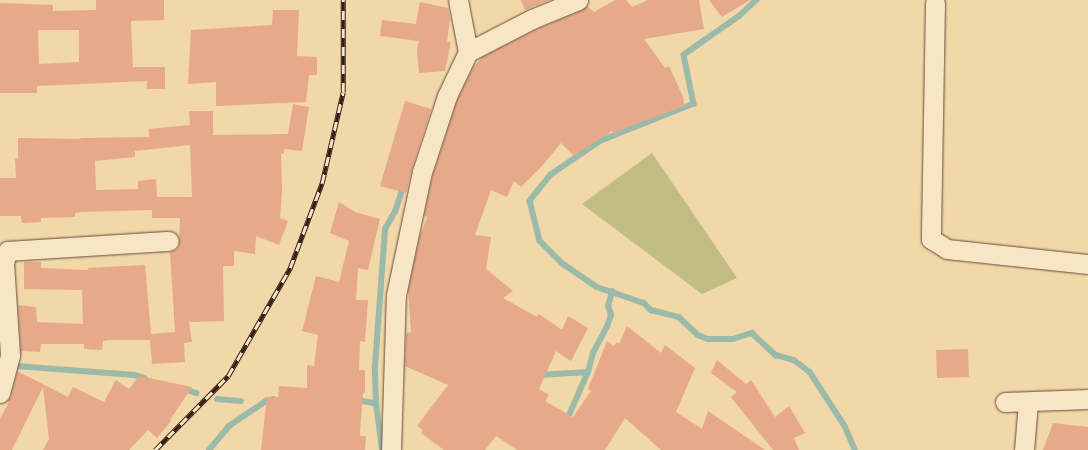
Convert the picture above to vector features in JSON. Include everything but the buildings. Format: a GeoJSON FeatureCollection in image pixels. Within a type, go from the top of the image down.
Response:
{"type":"FeatureCollection","features":[{"type":"Feature","properties":{"kind":"street"},"geometry":{"type":"LineString","coordinates":[[391,450],[395,380],[394,323],[396,295],[422,172],[440,114],[468,52],[458,0]]}},
{"type":"Feature","properties":{"kind":"street"},"geometry":{"type":"LineString","coordinates":[[468,52],[532,19],[578,0]]}},
{"type":"Feature","properties":{"kind":"street"},"geometry":{"type":"LineString","coordinates":[[934,3],[931,239],[947,249],[1088,264]]}},
{"type":"Feature","properties":{"kind":"street"},"geometry":{"type":"LineString","coordinates":[[0,393],[10,355],[4,262],[8,251],[169,241]]}},
{"type":"Feature","properties":{"kind":"street"},"geometry":{"type":"LineString","coordinates":[[1005,402],[1088,399]]}},
{"type":"Feature","properties":{"kind":"street"},"geometry":{"type":"LineString","coordinates":[[1024,450],[1028,402]]}},
{"type":"Feature","properties":{"kind":"shaded area"},"geometry":{"type":"Polygon","coordinates":[[[652,153],[737,278],[702,294],[582,204],[652,153]]]}},
{"type":"Feature","properties":{"kind":"waterway"},"geometry":{"type":"LineString","coordinates":[[757,0],[740,16],[684,55],[694,104],[601,141],[551,175],[530,201],[540,241],[562,263],[597,287],[644,303],[651,310],[679,317],[698,335],[708,339],[733,339],[752,333],[776,355],[794,360],[810,372],[845,426],[855,450]]}},
{"type":"Feature","properties":{"kind":"waterway"},"geometry":{"type":"LineString","coordinates":[[382,450],[376,403],[375,366],[385,229],[395,212],[404,185]]}},
{"type":"Feature","properties":{"kind":"waterway"},"geometry":{"type":"LineString","coordinates":[[539,375],[588,372],[593,353],[607,327],[611,315],[608,306],[612,292]]}},
{"type":"Feature","properties":{"kind":"waterway"},"geometry":{"type":"LineString","coordinates":[[16,366],[135,375],[145,378]]}},
{"type":"Feature","properties":{"kind":"waterway"},"geometry":{"type":"LineString","coordinates":[[566,422],[588,372]]}},
{"type":"Feature","properties":{"kind":"waterway"},"geometry":{"type":"LineString","coordinates":[[184,389],[196,393]]}},
{"type":"Feature","properties":{"kind":"waterway"},"geometry":{"type":"LineString","coordinates":[[217,399],[241,401]]}},
{"type":"Feature","properties":{"kind":"waterway"},"geometry":{"type":"LineString","coordinates":[[209,450],[229,426],[266,401],[274,399]]}},
{"type":"Feature","properties":{"kind":"waterway"},"geometry":{"type":"LineString","coordinates":[[356,400],[376,403]]}},
{"type":"Feature","properties":{"kind":"railway"},"geometry":{"type":"LineString","coordinates":[[155,450],[228,376],[290,268],[322,183],[343,92],[343,0]]}}]}
